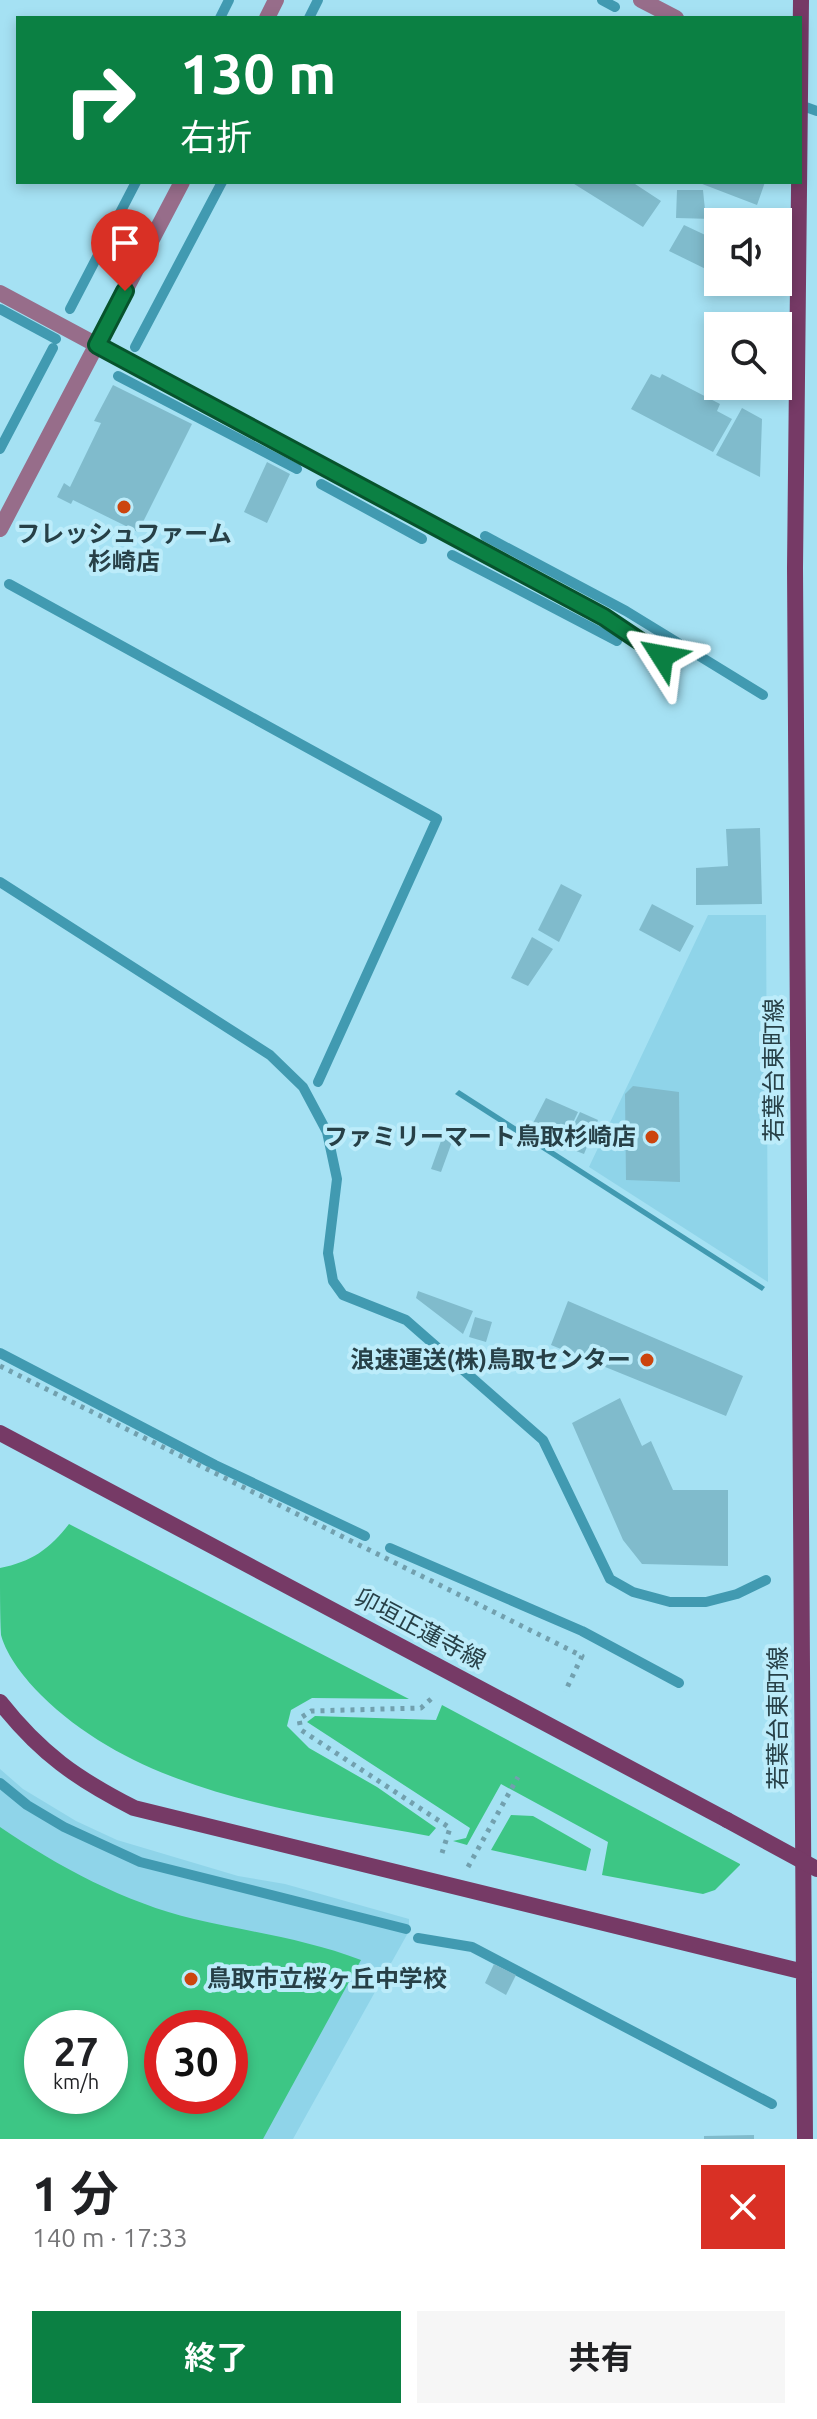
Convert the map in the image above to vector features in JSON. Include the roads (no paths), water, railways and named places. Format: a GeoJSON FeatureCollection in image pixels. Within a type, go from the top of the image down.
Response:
{"type":"FeatureCollection","features":[{"type":"Feature","properties":{"kind":"main road","name":"若葉台東町線"},"geometry":{"type":"LineString","coordinates":[[800,184],[795,568],[805,2139]]}},
{"type":"Feature","properties":{"kind":"main road","name":"卯垣正蓮寺線"},"geometry":{"type":"LineString","coordinates":[[0,1433],[817,1869]]}},
{"type":"Feature","properties":{"kind":"main road"},"geometry":{"type":"LineString","coordinates":[[0,1702],[29,1739],[79,1780],[134,1808],[804,1972]]}},
{"type":"Feature","properties":{"kind":"street"},"geometry":{"type":"LineString","coordinates":[[641,0],[672,16]]}},
{"type":"Feature","properties":{"kind":"street"},"geometry":{"type":"LineString","coordinates":[[0,529],[181,184]]}},
{"type":"Feature","properties":{"kind":"street"},"geometry":{"type":"LineString","coordinates":[[0,293],[604,617],[662,656]]}},
{"type":"Feature","properties":{"kind":"waterway"},"geometry":{"type":"LineString","coordinates":[[221,16],[229,0]]}},
{"type":"Feature","properties":{"kind":"waterway"},"geometry":{"type":"LineString","coordinates":[[310,16],[318,0]]}},
{"type":"Feature","properties":{"kind":"waterway"},"geometry":{"type":"LineString","coordinates":[[602,0],[615,7]]}},
{"type":"Feature","properties":{"kind":"waterway"},"geometry":{"type":"LineString","coordinates":[[802,106],[817,111]]}},
{"type":"Feature","properties":{"kind":"waterway"},"geometry":{"type":"LineString","coordinates":[[70,309],[135,184]]}},
{"type":"Feature","properties":{"kind":"waterway"},"geometry":{"type":"LineString","coordinates":[[135,347],[221,184]]}},
{"type":"Feature","properties":{"kind":"waterway"},"geometry":{"type":"LineString","coordinates":[[0,309],[56,339]]}},
{"type":"Feature","properties":{"kind":"waterway"},"geometry":{"type":"LineString","coordinates":[[0,449],[53,348]]}},
{"type":"Feature","properties":{"kind":"waterway"},"geometry":{"type":"LineString","coordinates":[[118,376],[297,469]]}},
{"type":"Feature","properties":{"kind":"waterway"},"geometry":{"type":"LineString","coordinates":[[321,484],[422,539]]}},
{"type":"Feature","properties":{"kind":"waterway"},"geometry":{"type":"LineString","coordinates":[[485,536],[626,611],[763,695]]}},
{"type":"Feature","properties":{"kind":"waterway"},"geometry":{"type":"LineString","coordinates":[[452,555],[617,641]]}},
{"type":"Feature","properties":{"kind":"waterway"},"geometry":{"type":"LineString","coordinates":[[9,584],[437,819],[318,1082]]}},
{"type":"Feature","properties":{"kind":"waterway"},"geometry":{"type":"LineString","coordinates":[[0,882],[270,1055],[303,1087],[327,1132],[337,1179],[328,1253],[333,1281],[343,1295],[406,1320],[543,1440],[610,1579],[633,1592],[670,1602],[706,1602],[737,1594],[766,1580]]}},
{"type":"Feature","properties":{"kind":"waterway"},"geometry":{"type":"LineString","coordinates":[[0,1353],[215,1465],[365,1536]]}},
{"type":"Feature","properties":{"kind":"waterway"},"geometry":{"type":"LineString","coordinates":[[390,1548],[582,1631],[679,1683]]}},
{"type":"Feature","properties":{"kind":"waterway"},"geometry":{"type":"LineString","coordinates":[[0,1783],[27,1805],[64,1827],[140,1862],[406,1929]]}},
{"type":"Feature","properties":{"kind":"waterway"},"geometry":{"type":"LineString","coordinates":[[418,1938],[472,1947],[772,2104]]}},
{"type":"Feature","properties":{"kind":"place","name":"フレッシュファーム 杉崎店"},"geometry":{"type":"Point","coordinates":[124,507]}},
{"type":"Feature","properties":{"kind":"place","name":"ファミリーマート鳥取杉崎店"},"geometry":{"type":"Point","coordinates":[652,1137]}},
{"type":"Feature","properties":{"kind":"place","name":"浪速運送(株)鳥取センター"},"geometry":{"type":"Point","coordinates":[647,1360]}},
{"type":"Feature","properties":{"kind":"place","name":"鳥取市立桜ヶ丘中学校"},"geometry":{"type":"Point","coordinates":[191,1979]}}]}
